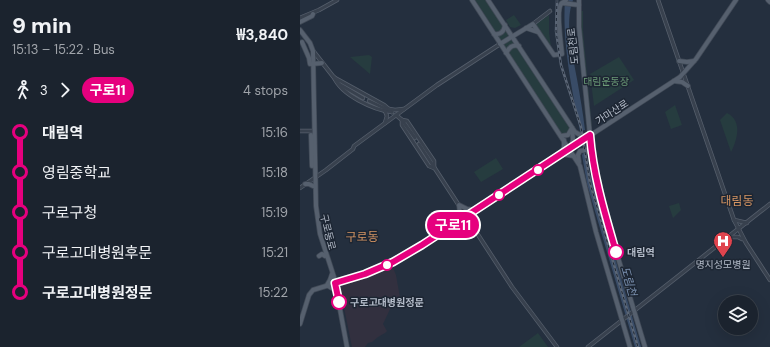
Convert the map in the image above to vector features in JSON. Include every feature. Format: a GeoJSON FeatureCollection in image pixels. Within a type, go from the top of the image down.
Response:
{"type":"FeatureCollection","features":[{"type":"Feature","properties":{"kind":"main road"},"geometry":{"type":"LineString","coordinates":[[472,0],[580,166]]}},
{"type":"Feature","properties":{"kind":"main road"},"geometry":{"type":"LineString","coordinates":[[488,0],[572,127],[582,136],[590,135]]}},
{"type":"Feature","properties":{"kind":"main road"},"geometry":{"type":"LineString","coordinates":[[560,3],[566,0]]}},
{"type":"Feature","properties":{"kind":"main road","name":"도림천로"},"geometry":{"type":"LineString","coordinates":[[579,0],[578,27],[592,154],[599,189],[613,241],[633,312],[645,347]]}},
{"type":"Feature","properties":{"kind":"main road","name":"가마산로"},"geometry":{"type":"LineString","coordinates":[[300,324],[308,297],[313,290],[388,265],[422,245],[673,81],[695,61],[736,0]]}},
{"type":"Feature","properties":{"kind":"main road"},"geometry":{"type":"LineString","coordinates":[[560,3],[579,6]]}},
{"type":"Feature","properties":{"kind":"main road","name":"도림천로"},"geometry":{"type":"LineString","coordinates":[[538,32],[554,54],[562,54],[559,19],[560,3]]}},
{"type":"Feature","properties":{"kind":"main road"},"geometry":{"type":"LineString","coordinates":[[300,20],[312,16],[314,13]]}},
{"type":"Feature","properties":{"kind":"main road"},"geometry":{"type":"LineString","coordinates":[[500,44],[532,24],[538,32]]}},
{"type":"Feature","properties":{"kind":"main road"},"geometry":{"type":"LineString","coordinates":[[494,34],[498,34],[503,31],[505,25]]}},
{"type":"Feature","properties":{"kind":"main road"},"geometry":{"type":"LineString","coordinates":[[526,28],[538,32]]}},
{"type":"Feature","properties":{"kind":"main road"},"geometry":{"type":"LineString","coordinates":[[300,30],[310,43],[312,51]]}},
{"type":"Feature","properties":{"kind":"main road"},"geometry":{"type":"LineString","coordinates":[[518,32],[518,44]]}},
{"type":"Feature","properties":{"kind":"main road"},"geometry":{"type":"LineString","coordinates":[[300,35],[312,51]]}},
{"type":"Feature","properties":{"kind":"main road"},"geometry":{"type":"LineString","coordinates":[[301,41],[312,51]]}},
{"type":"Feature","properties":{"kind":"main road","name":"구로동로"},"geometry":{"type":"LineString","coordinates":[[301,41],[311,62]]}},
{"type":"Feature","properties":{"kind":"main road"},"geometry":{"type":"LineString","coordinates":[[506,53],[511,47],[518,44]]}},
{"type":"Feature","properties":{"kind":"main road","name":"구로동로"},"geometry":{"type":"LineString","coordinates":[[312,51],[314,178],[318,225],[337,291],[347,347]]}},
{"type":"Feature","properties":{"kind":"main road"},"geometry":{"type":"LineString","coordinates":[[679,60],[687,62],[695,61]]}},
{"type":"Feature","properties":{"kind":"main road"},"geometry":{"type":"LineString","coordinates":[[311,62],[322,62]]}},
{"type":"Feature","properties":{"kind":"main road"},"geometry":{"type":"LineString","coordinates":[[673,81],[682,82],[688,86]]}},
{"type":"Feature","properties":{"kind":"main road"},"geometry":{"type":"LineString","coordinates":[[562,138],[568,135],[572,127]]}},
{"type":"Feature","properties":{"kind":"main road"},"geometry":{"type":"LineString","coordinates":[[569,149],[573,140],[572,127]]}},
{"type":"Feature","properties":{"kind":"main road"},"geometry":{"type":"LineString","coordinates":[[562,138],[563,149],[561,154],[574,156]]}},
{"type":"Feature","properties":{"kind":"main road"},"geometry":{"type":"LineString","coordinates":[[592,154],[586,150],[580,151],[578,157],[589,206],[630,347]]}},
{"type":"Feature","properties":{"kind":"main road","name":"구로동로"},"geometry":{"type":"LineString","coordinates":[[314,178],[313,186],[316,224],[325,256],[333,276]]}},
{"type":"Feature","properties":{"kind":"main road"},"geometry":{"type":"LineString","coordinates":[[306,184],[313,186]]}},
{"type":"Feature","properties":{"kind":"main road"},"geometry":{"type":"LineString","coordinates":[[459,205],[467,209],[476,210],[472,225],[457,222],[460,213],[459,205]]}},
{"type":"Feature","properties":{"kind":"main road"},"geometry":{"type":"LineString","coordinates":[[319,256],[321,254],[325,256]]}},
{"type":"Feature","properties":{"kind":"main road"},"geometry":{"type":"LineString","coordinates":[[337,291],[325,285],[333,276],[344,280]]}},
{"type":"Feature","properties":{"kind":"street"},"geometry":{"type":"LineString","coordinates":[[314,13],[337,0]]}},
{"type":"Feature","properties":{"kind":"street"},"geometry":{"type":"LineString","coordinates":[[658,0],[734,220],[738,230],[770,280]]}},
{"type":"Feature","properties":{"kind":"street"},"geometry":{"type":"LineString","coordinates":[[532,24],[550,11]]}},
{"type":"Feature","properties":{"kind":"street"},"geometry":{"type":"LineString","coordinates":[[300,188],[437,85],[500,44]]}},
{"type":"Feature","properties":{"kind":"street"},"geometry":{"type":"LineString","coordinates":[[312,51],[334,77],[363,98],[392,112]]}},
{"type":"Feature","properties":{"kind":"street"},"geometry":{"type":"LineString","coordinates":[[334,77],[336,84],[350,95],[363,98],[387,110],[404,109]]}},
{"type":"Feature","properties":{"kind":"street"},"geometry":{"type":"LineString","coordinates":[[369,101],[392,112],[403,120],[512,287],[557,347]]}},
{"type":"Feature","properties":{"kind":"street"},"geometry":{"type":"LineString","coordinates":[[403,120],[404,109]]}},
{"type":"Feature","properties":{"kind":"street"},"geometry":{"type":"LineString","coordinates":[[385,123],[387,110]]}},
{"type":"Feature","properties":{"kind":"street"},"geometry":{"type":"LineString","coordinates":[[300,131],[313,131]]}},
{"type":"Feature","properties":{"kind":"street"},"geometry":{"type":"LineString","coordinates":[[588,347],[770,204]]}},
{"type":"Feature","properties":{"kind":"street"},"geometry":{"type":"LineString","coordinates":[[734,220],[747,223]]}},
{"type":"Feature","properties":{"kind":"street"},"geometry":{"type":"LineString","coordinates":[[729,237],[738,237],[744,240]]}},
{"type":"Feature","properties":{"kind":"shaded area"},"geometry":{"type":"Polygon","coordinates":[[[393,268],[396,275],[401,303],[392,305],[383,324],[387,331],[372,342],[368,343],[365,347],[352,347],[340,288],[343,284],[393,268]]]}},
{"type":"Feature","properties":{"kind":"green space"},"geometry":{"type":"Polygon","coordinates":[[[475,0],[486,0],[570,128],[569,131],[561,134],[475,0]]]}},
{"type":"Feature","properties":{"kind":"green space"},"geometry":{"type":"Polygon","coordinates":[[[580,11],[583,11],[583,30],[592,128],[590,129],[580,34],[580,11]]]}},
{"type":"Feature","properties":{"kind":"green space"},"geometry":{"type":"Polygon","coordinates":[[[514,15],[521,25],[515,28],[510,27],[506,20],[514,15]]]}},
{"type":"Feature","properties":{"kind":"green space"},"geometry":{"type":"Polygon","coordinates":[[[549,15],[549,33],[551,46],[536,24],[549,15]]]}},
{"type":"Feature","properties":{"kind":"green space"},"geometry":{"type":"Polygon","coordinates":[[[369,55],[372,57],[370,74],[350,57],[369,55]]]}},
{"type":"Feature","properties":{"kind":"green space","name":"대림운동장"},"geometry":{"type":"Polygon","coordinates":[[[619,57],[634,80],[594,106],[590,74],[619,57]]]}},
{"type":"Feature","properties":{"kind":"green space"},"geometry":{"type":"Polygon","coordinates":[[[675,105],[682,125],[671,129],[665,112],[675,105]]]}},
{"type":"Feature","properties":{"kind":"green space"},"geometry":{"type":"Polygon","coordinates":[[[727,113],[732,116],[737,126],[737,136],[731,152],[720,120],[727,113]]]}},
{"type":"Feature","properties":{"kind":"green space"},"geometry":{"type":"Polygon","coordinates":[[[496,158],[503,169],[481,182],[474,172],[496,158]]]}},
{"type":"Feature","properties":{"kind":"green space"},"geometry":{"type":"Polygon","coordinates":[[[679,203],[681,210],[673,218],[669,206],[679,203]]]}},
{"type":"Feature","properties":{"kind":"green space"},"geometry":{"type":"Polygon","coordinates":[[[538,333],[548,347],[519,347],[538,333]]]}},
{"type":"Feature","properties":{"kind":"water"},"geometry":{"type":"Polygon","coordinates":[[[565,0],[573,0],[570,9],[569,29],[585,130],[580,131],[566,49],[564,16],[565,0]]]}},
{"type":"Feature","properties":{"kind":"water","name":"도림천"},"geometry":{"type":"Polygon","coordinates":[[[584,152],[586,154],[589,171],[596,189],[641,347],[635,347],[587,184],[582,155],[584,152]]]}},
{"type":"Feature","properties":{"kind":"railway"},"geometry":{"type":"LineString","coordinates":[[557,0],[556,31],[561,65],[581,127],[590,183],[638,347]]}},
{"type":"Feature","properties":{"kind":"bus line","name":"구로11"},"geometry":{"type":"LineString","coordinates":[[339,302],[335,283],[388,265],[422,245],[590,135],[599,189],[616,252]]}},
{"type":"Feature","properties":{"kind":"place","name":"대림역"},"geometry":{"type":"Point","coordinates":[616,252]}},
{"type":"Feature","properties":{"kind":"place","name":"명지성모병원"},"geometry":{"type":"Point","coordinates":[723,258]}},
{"type":"Feature","properties":{"kind":"place","name":"구로고대병원정문"},"geometry":{"type":"Point","coordinates":[339,302]}},
{"type":"Feature","properties":{"kind":"district","name":"대림동"},"geometry":{"type":"Point","coordinates":[737,201]}},
{"type":"Feature","properties":{"kind":"district","name":"구로동"},"geometry":{"type":"Point","coordinates":[362,237]}}]}
